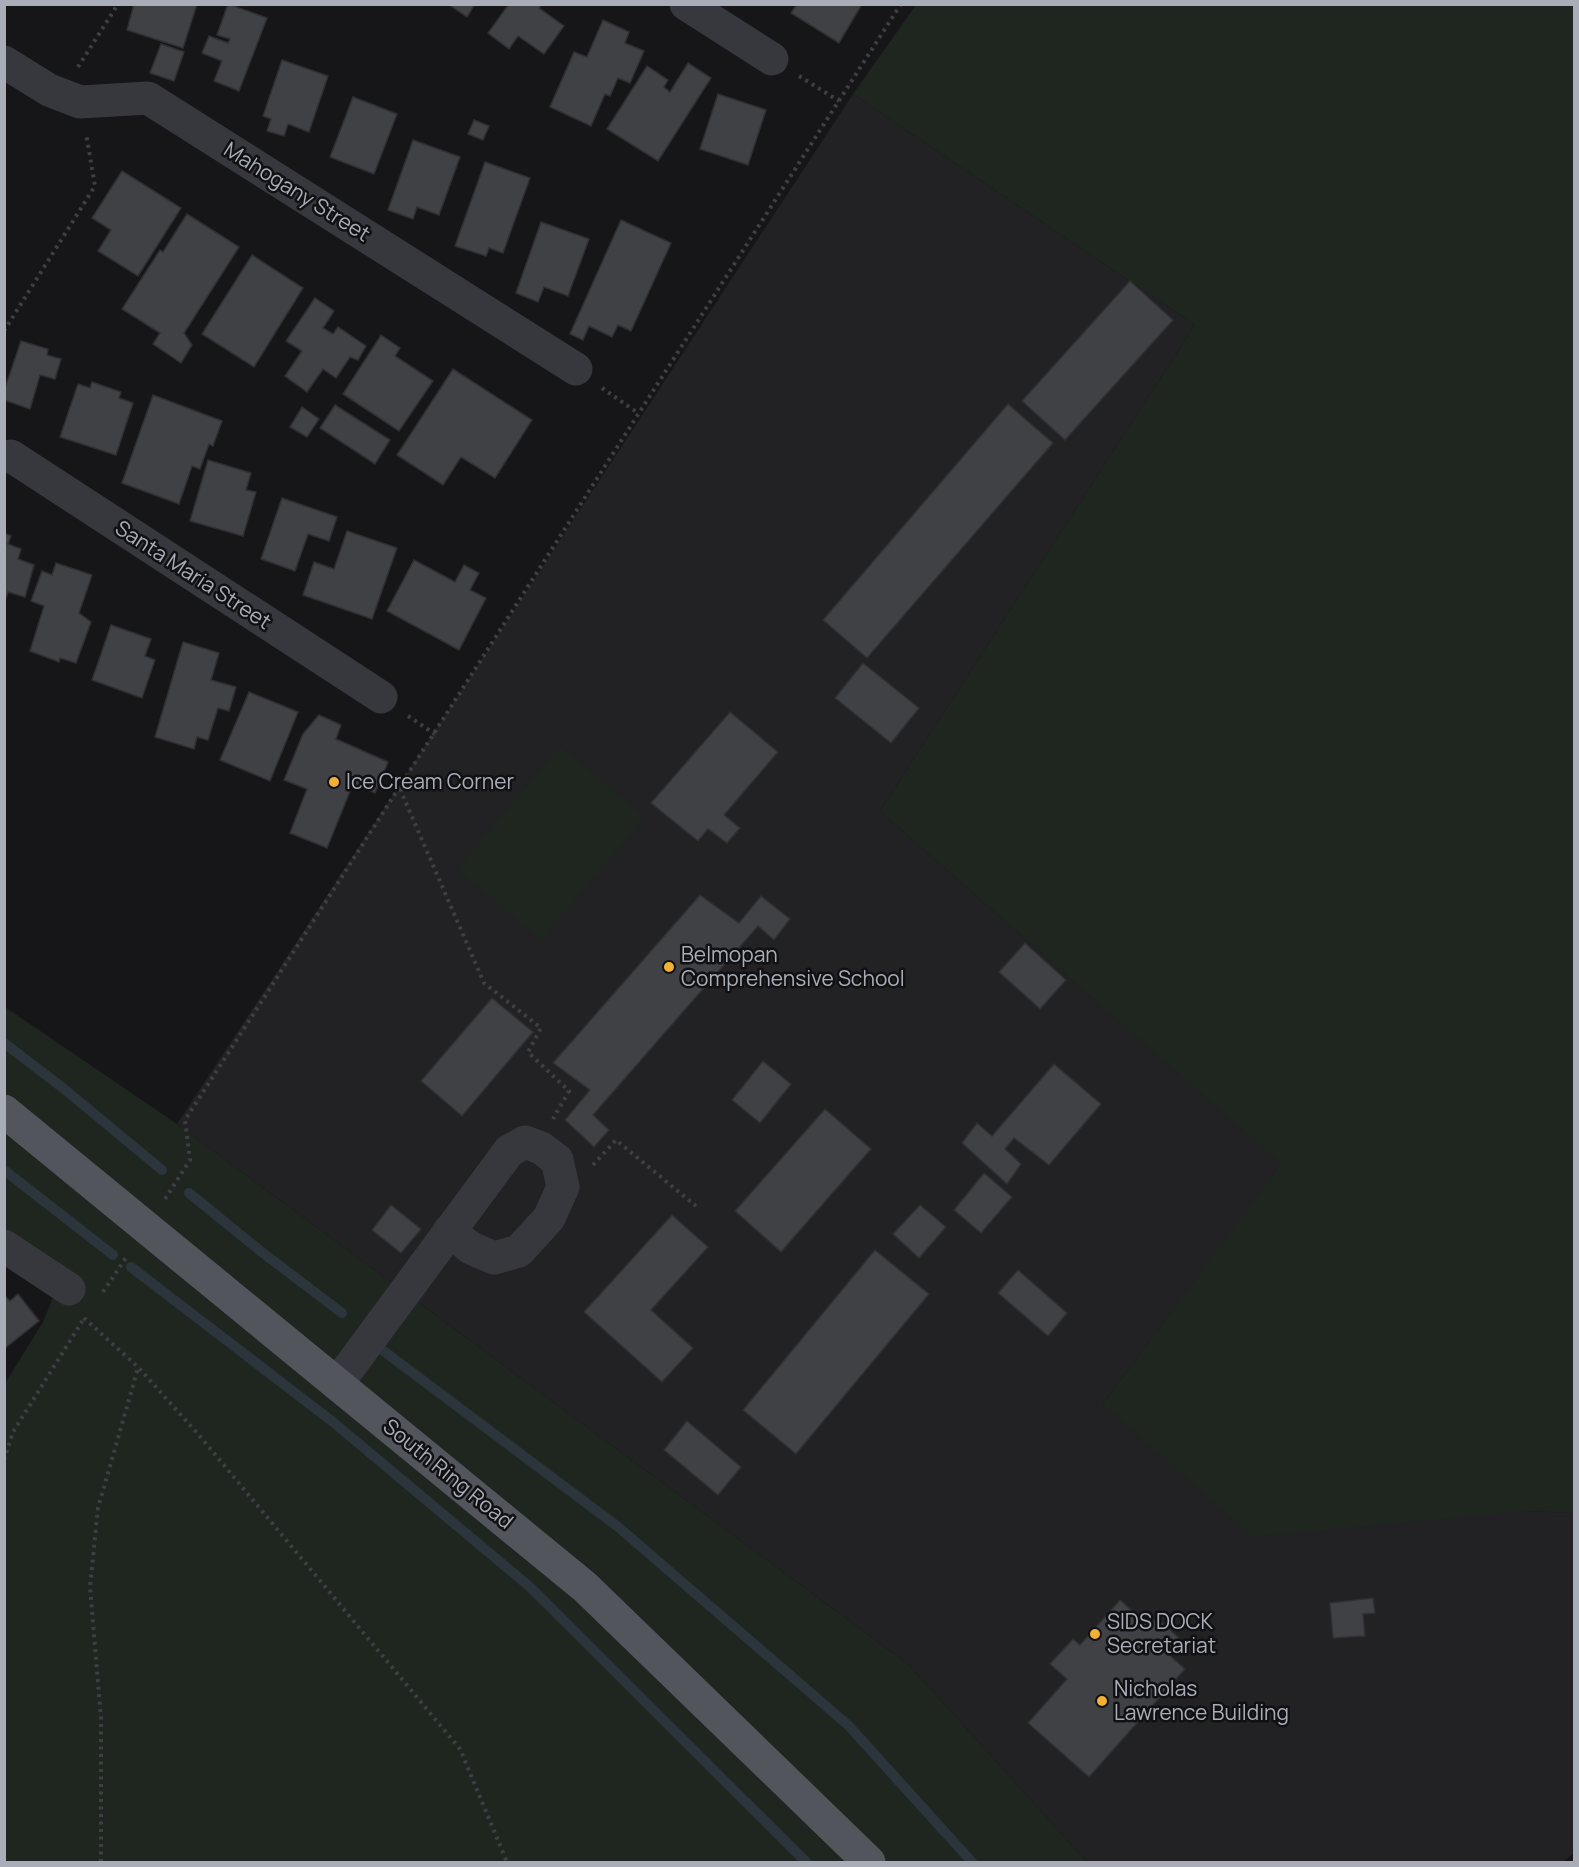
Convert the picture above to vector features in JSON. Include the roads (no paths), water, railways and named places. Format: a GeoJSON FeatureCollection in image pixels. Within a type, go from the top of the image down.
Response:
{"type":"FeatureCollection","features":[{"type":"Feature","properties":{"kind":"main road","name":"South Ring Road"},"geometry":{"type":"LineString","coordinates":[[4,1111],[585,1587],[869,1863]]}},
{"type":"Feature","properties":{"kind":"street"},"geometry":{"type":"LineString","coordinates":[[686,4],[772,59]]}},
{"type":"Feature","properties":{"kind":"street","name":"Mahogany Street"},"geometry":{"type":"LineString","coordinates":[[4,62],[49,90],[80,102],[148,98],[576,369]]}},
{"type":"Feature","properties":{"kind":"street","name":"Santa Maria Street"},"geometry":{"type":"LineString","coordinates":[[4,457],[11,456],[381,697]]}},
{"type":"Feature","properties":{"kind":"street"},"geometry":{"type":"LineString","coordinates":[[338,1384],[448,1231]]}},
{"type":"Feature","properties":{"kind":"street"},"geometry":{"type":"LineString","coordinates":[[4,1246],[86,1299]]}},
{"type":"Feature","properties":{"kind":"waterway"},"geometry":{"type":"LineString","coordinates":[[4,1043],[63,1088],[162,1170]]}},
{"type":"Feature","properties":{"kind":"waterway"},"geometry":{"type":"LineString","coordinates":[[4,1170],[113,1255]]}},
{"type":"Feature","properties":{"kind":"waterway"},"geometry":{"type":"LineString","coordinates":[[189,1193],[342,1313]]}},
{"type":"Feature","properties":{"kind":"waterway"},"geometry":{"type":"LineString","coordinates":[[131,1267],[333,1422],[530,1587],[806,1862]]}},
{"type":"Feature","properties":{"kind":"waterway"},"geometry":{"type":"LineString","coordinates":[[381,1349],[617,1526],[848,1725],[972,1862]]}},
{"type":"Feature","properties":{"kind":"place","name":"Ice Cream Corner"},"geometry":{"type":"Point","coordinates":[334,782]}},
{"type":"Feature","properties":{"kind":"place","name":"Belmopan Comprehensive School"},"geometry":{"type":"Point","coordinates":[669,967]}},
{"type":"Feature","properties":{"kind":"place","name":"SIDS DOCK Secretariat"},"geometry":{"type":"Point","coordinates":[1095,1634]}},
{"type":"Feature","properties":{"kind":"place","name":"Nicholas Lawrence Building"},"geometry":{"type":"Point","coordinates":[1102,1701]}}]}
